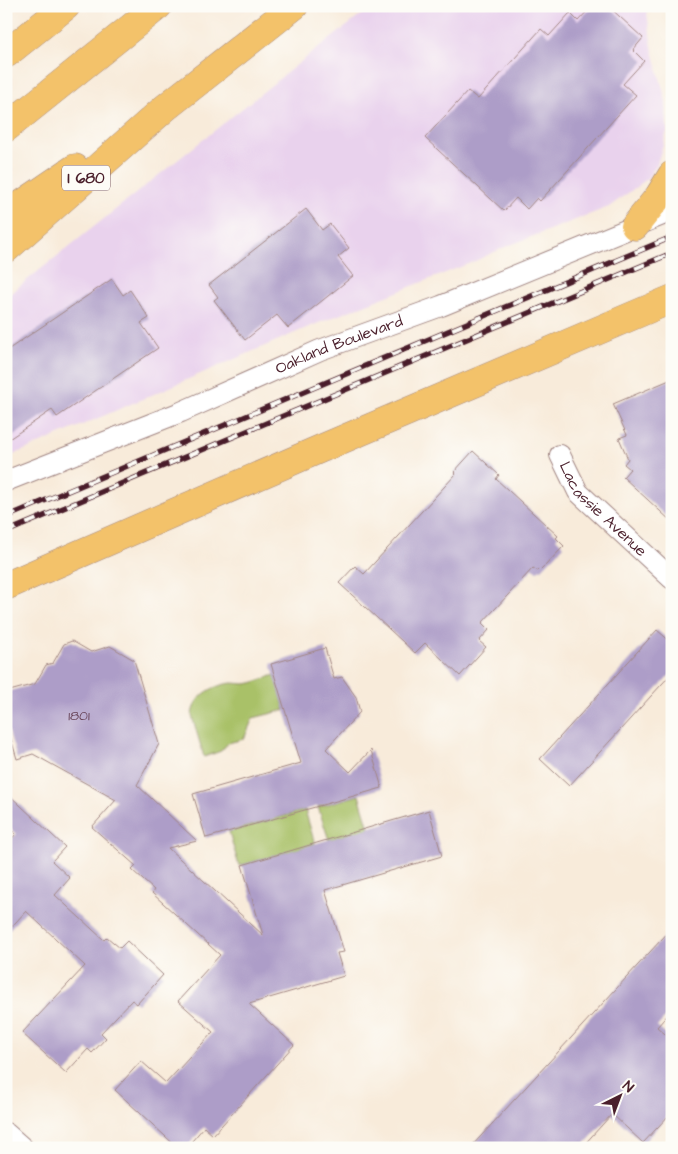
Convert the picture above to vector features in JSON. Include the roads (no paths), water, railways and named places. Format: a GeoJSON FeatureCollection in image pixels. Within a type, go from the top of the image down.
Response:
{"type":"FeatureCollection","features":[{"type":"Feature","properties":{"kind":"highway"},"geometry":{"type":"LineString","coordinates":[[6,54],[66,6]]}},
{"type":"Feature","properties":{"kind":"highway"},"geometry":{"type":"LineString","coordinates":[[6,128],[158,6]]}},
{"type":"Feature","properties":{"kind":"highway","name":"I 680"},"geometry":{"type":"LineString","coordinates":[[6,249],[165,108],[294,6]]}},
{"type":"Feature","properties":{"kind":"highway"},"geometry":{"type":"LineString","coordinates":[[6,215],[165,108]]}},
{"type":"Feature","properties":{"kind":"highway"},"geometry":{"type":"LineString","coordinates":[[635,226],[659,196],[672,175]]}},
{"type":"Feature","properties":{"kind":"highway"},"geometry":{"type":"LineString","coordinates":[[6,586],[672,299]]}},
{"type":"Feature","properties":{"kind":"street","name":"Oakland Boulevard"},"geometry":{"type":"LineString","coordinates":[[6,481],[181,412],[320,350],[441,306],[672,211]]}},
{"type":"Feature","properties":{"kind":"street","name":"Lacassie Avenue"},"geometry":{"type":"LineString","coordinates":[[560,455],[578,492],[672,580]]}},
{"type":"Feature","properties":{"kind":"street"},"geometry":{"type":"LineString","coordinates":[[6,1133],[23,1148]]}},
{"type":"Feature","properties":{"kind":"railway"},"geometry":{"type":"LineString","coordinates":[[6,517],[672,237]]}},
{"type":"Feature","properties":{"kind":"railway"},"geometry":{"type":"LineString","coordinates":[[6,532],[672,253]]}}]}
